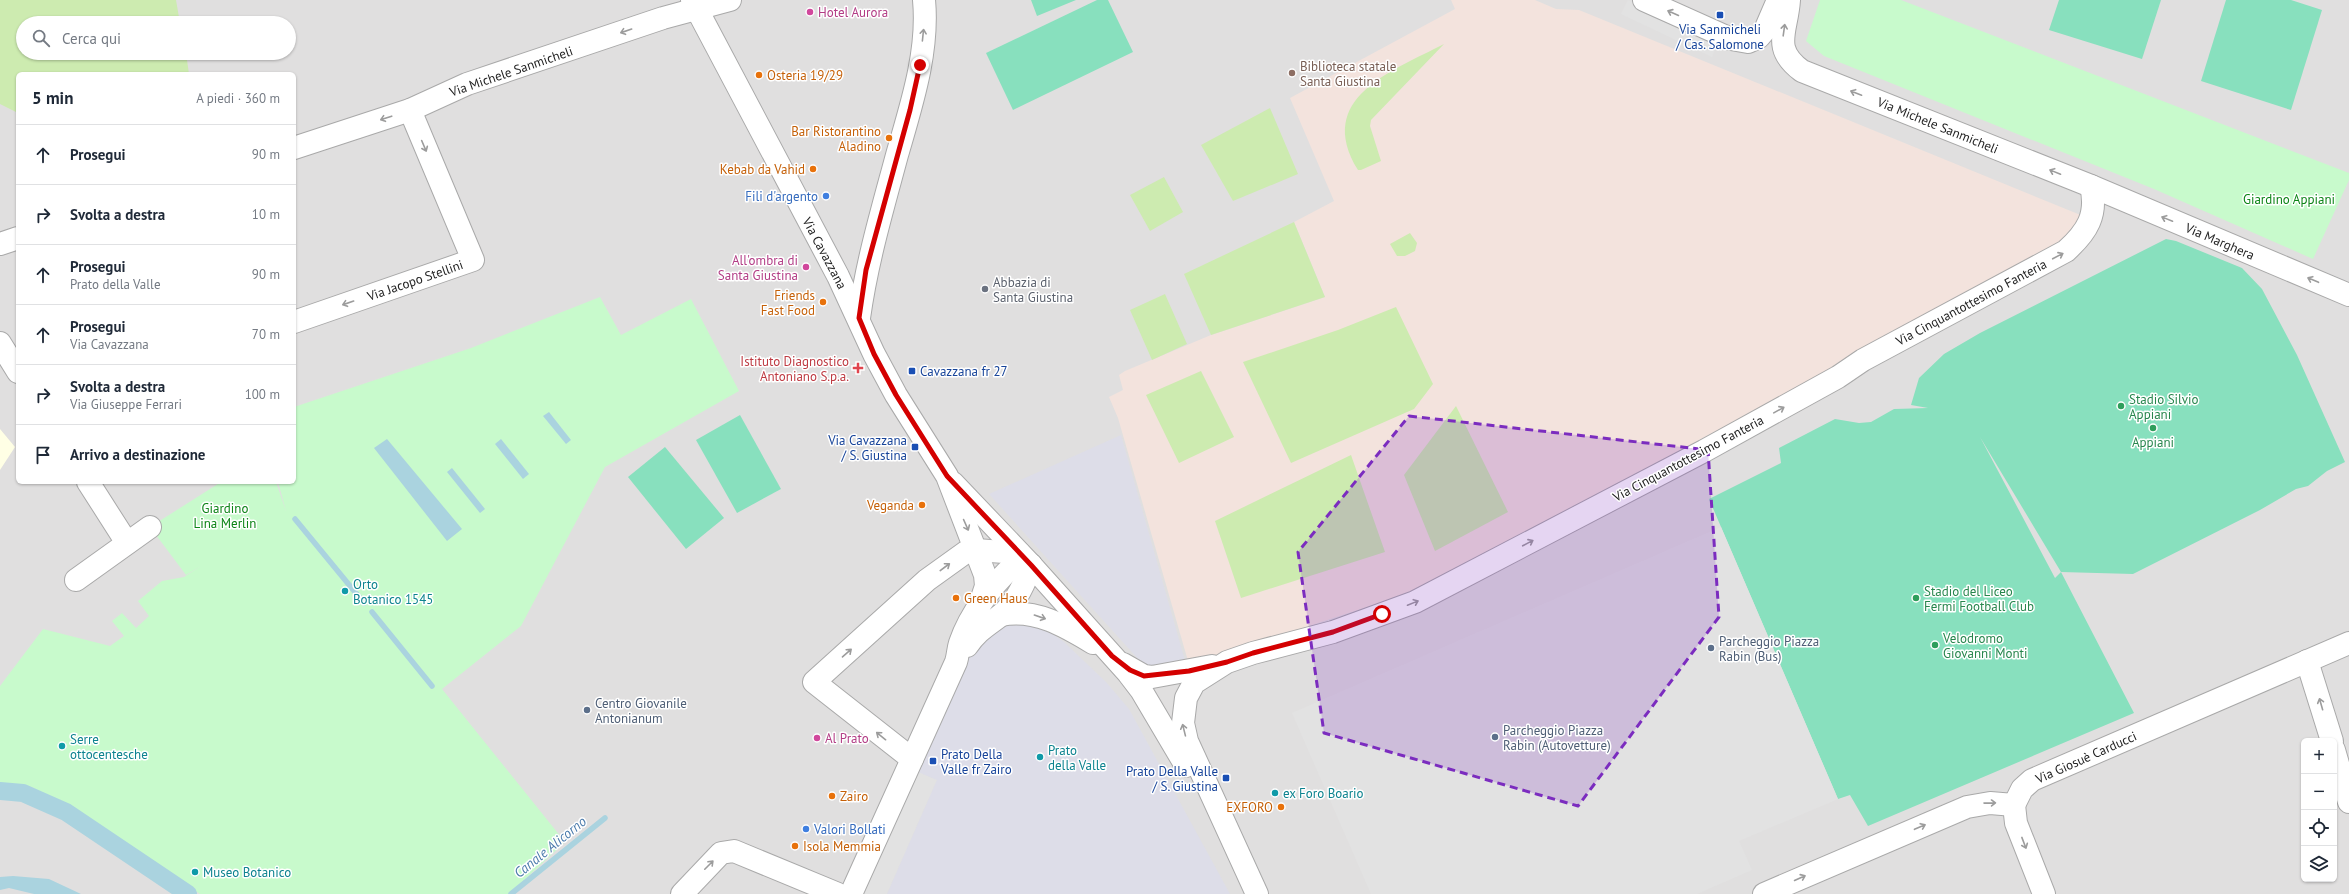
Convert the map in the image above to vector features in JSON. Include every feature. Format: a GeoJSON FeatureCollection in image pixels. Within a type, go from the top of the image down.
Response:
{"type":"FeatureCollection","features":[{"type":"Feature","properties":{"kind":"street","name":"Via Michele Sanmicheli"},"geometry":{"type":"LineString","coordinates":[[296,147],[410,110],[467,84],[663,18],[695,5],[730,0]]}},
{"type":"Feature","properties":{"kind":"street"},"geometry":{"type":"LineString","coordinates":[[859,318],[866,270],[917,80],[925,17],[924,0]]}},
{"type":"Feature","properties":{"kind":"street"},"geometry":{"type":"LineString","coordinates":[[1644,0],[1731,39],[1748,42],[1759,37],[1765,30],[1778,0]]}},
{"type":"Feature","properties":{"kind":"street","name":"Via Michele Sanmicheli"},"geometry":{"type":"LineString","coordinates":[[1789,0],[1783,38],[1787,59],[1802,71],[2091,186]]}},
{"type":"Feature","properties":{"kind":"street","name":"Via Cavazzana"},"geometry":{"type":"LineString","coordinates":[[695,5],[838,276],[859,318],[874,354],[896,395],[947,476],[976,550],[986,581],[979,607]]}},
{"type":"Feature","properties":{"kind":"street","name":"Via Jacopo Stellini"},"geometry":{"type":"LineString","coordinates":[[296,321],[473,260],[410,110]]}},
{"type":"Feature","properties":{"kind":"street","name":"Via Marghera"},"geometry":{"type":"LineString","coordinates":[[2091,186],[2349,295]]}},
{"type":"Feature","properties":{"kind":"street","name":"Via Cinquantottesimo Fanteria"},"geometry":{"type":"LineString","coordinates":[[1112,656],[1130,670],[1144,676],[1152,677],[1227,662],[1253,653],[1333,632],[1415,602],[1691,458],[1838,377],[1863,360],[2066,251],[2082,236],[2088,224],[2094,207],[2091,186]]}},
{"type":"Feature","properties":{"kind":"street"},"geometry":{"type":"LineString","coordinates":[[0,244],[16,239]]}},
{"type":"Feature","properties":{"kind":"street"},"geometry":{"type":"LineString","coordinates":[[0,343],[16,369]]}},
{"type":"Feature","properties":{"kind":"street"},"geometry":{"type":"LineString","coordinates":[[947,476],[1025,559],[1141,690],[1156,713],[1256,894]]}},
{"type":"Feature","properties":{"kind":"street"},"geometry":{"type":"LineString","coordinates":[[89,484],[127,543]]}},
{"type":"Feature","properties":{"kind":"street"},"geometry":{"type":"LineString","coordinates":[[76,580],[150,527]]}},
{"type":"Feature","properties":{"kind":"street"},"geometry":{"type":"LineString","coordinates":[[912,759],[808,678],[928,580],[966,552],[976,550],[1025,559]]}},
{"type":"Feature","properties":{"kind":"street"},"geometry":{"type":"LineString","coordinates":[[956,662],[960,642],[979,607],[996,583],[1015,564],[1025,559]]}},
{"type":"Feature","properties":{"kind":"street"},"geometry":{"type":"LineString","coordinates":[[851,894],[956,662],[977,632],[1001,614],[1012,602],[1026,581],[1025,559]]}},
{"type":"Feature","properties":{"kind":"street"},"geometry":{"type":"LineString","coordinates":[[1001,614],[1029,613],[1044,618],[1085,638],[1112,656]]}},
{"type":"Feature","properties":{"kind":"street","name":"Via Giosuè Carducci"},"geometry":{"type":"LineString","coordinates":[[2014,805],[2022,789],[2032,780],[2349,643]]}},
{"type":"Feature","properties":{"kind":"street"},"geometry":{"type":"LineString","coordinates":[[2307,661],[2331,738]]}},
{"type":"Feature","properties":{"kind":"street","name":"Via Cinquantottesimo Fanteria"},"geometry":{"type":"LineString","coordinates":[[1227,662],[1194,683],[1186,698],[1183,723],[1187,741],[1256,894]]}},
{"type":"Feature","properties":{"kind":"street"},"geometry":{"type":"LineString","coordinates":[[2337,760],[2349,802]]}},
{"type":"Feature","properties":{"kind":"street"},"geometry":{"type":"LineString","coordinates":[[1764,894],[1967,808],[1990,803],[2014,805],[2016,823],[2044,894]]}},
{"type":"Feature","properties":{"kind":"street"},"geometry":{"type":"LineString","coordinates":[[682,894],[721,853],[734,851],[838,894]]}},
{"type":"Feature","properties":{"kind":"highlighted area"},"geometry":{"type":"Polygon","coordinates":[[[1409,416],[1708,450],[1719,617],[1578,806],[1324,733],[1298,552],[1409,416]]]}},
{"type":"Feature","properties":{"kind":"shaded area"},"geometry":{"type":"Polygon","coordinates":[[[0,0],[2349,0],[2349,894],[0,894],[0,0]]]}},
{"type":"Feature","properties":{"kind":"shaded area"},"geometry":{"type":"Polygon","coordinates":[[[1451,0],[1535,0],[1556,9],[1579,10],[2083,216],[2074,237],[1428,587],[1230,652],[1188,661],[1118,418],[1109,397],[1123,390],[1119,375],[1125,371],[1211,335],[1325,297],[1294,222],[1334,201],[1290,98],[1455,9],[1451,0]]]}},
{"type":"Feature","properties":{"kind":"shaded area"},"geometry":{"type":"Polygon","coordinates":[[[1628,0],[1719,41],[1712,57],[1621,14],[1628,0]]]}},
{"type":"Feature","properties":{"kind":"shaded area"},"geometry":{"type":"Polygon","coordinates":[[[0,429],[15,447],[0,470],[0,429]]]}},
{"type":"Feature","properties":{"kind":"shaded area"},"geometry":{"type":"Polygon","coordinates":[[[1121,435],[1186,664],[1162,668],[1146,666],[1139,660],[989,494],[1121,435]]]}},
{"type":"Feature","properties":{"kind":"shaded area","name":"Parcheggio Piazza Rabin (Autovetture)"},"geometry":{"type":"Polygon","coordinates":[[[1721,527],[1838,799],[1739,841],[1752,870],[1697,894],[1371,894],[1292,713],[1721,527]]]}},
{"type":"Feature","properties":{"kind":"shaded area","name":"Prato della Valle"},"geometry":{"type":"Polygon","coordinates":[[[1016,621],[1046,629],[1064,642],[1106,682],[1129,709],[1230,894],[887,894],[937,780],[918,772],[968,660],[982,638],[993,629],[1016,621]]]}},
{"type":"Feature","properties":{"kind":"shaded area"},"geometry":{"type":"Polygon","coordinates":[[[908,767],[937,780],[887,894],[851,894],[908,767]]]}},
{"type":"Feature","properties":{"kind":"green space"},"geometry":{"type":"Polygon","coordinates":[[[0,0],[176,0],[179,16],[16,16],[16,60],[187,60],[189,72],[16,72],[16,112],[0,104],[0,0]]]}},
{"type":"Feature","properties":{"kind":"green space"},"geometry":{"type":"Polygon","coordinates":[[[1031,0],[1076,0],[1037,16],[1031,0]]]}},
{"type":"Feature","properties":{"kind":"green space"},"geometry":{"type":"Polygon","coordinates":[[[1097,0],[1108,0],[1133,52],[1013,110],[986,53],[1097,0]]]}},
{"type":"Feature","properties":{"kind":"green space","name":"Giardino Appiani"},"geometry":{"type":"Polygon","coordinates":[[[1820,0],[1901,0],[2349,173],[2349,180],[2313,259],[2154,189],[1824,56],[1806,41],[1820,0]]]}},
{"type":"Feature","properties":{"kind":"green space"},"geometry":{"type":"Polygon","coordinates":[[[2059,0],[2161,0],[2142,59],[2049,30],[2059,0]]]}},
{"type":"Feature","properties":{"kind":"green space"},"geometry":{"type":"Polygon","coordinates":[[[2226,0],[2291,0],[2322,10],[2291,110],[2201,81],[2226,0]]]}},
{"type":"Feature","properties":{"kind":"green space"},"geometry":{"type":"Polygon","coordinates":[[[1444,44],[1371,120],[1370,126],[1381,161],[1358,170],[1347,145],[1346,124],[1352,106],[1365,90],[1382,77],[1444,44]]]}},
{"type":"Feature","properties":{"kind":"green space"},"geometry":{"type":"Polygon","coordinates":[[[1270,108],[1298,174],[1233,201],[1201,145],[1270,108]]]}},
{"type":"Feature","properties":{"kind":"green space"},"geometry":{"type":"Polygon","coordinates":[[[1164,177],[1183,212],[1150,231],[1130,195],[1164,177]]]}},
{"type":"Feature","properties":{"kind":"green space"},"geometry":{"type":"Polygon","coordinates":[[[1294,222],[1325,297],[1211,335],[1184,274],[1294,222]]]}},
{"type":"Feature","properties":{"kind":"green space"},"geometry":{"type":"Polygon","coordinates":[[[1410,233],[1417,243],[1415,251],[1405,256],[1397,256],[1390,244],[1410,233]]]}},
{"type":"Feature","properties":{"kind":"green space"},"geometry":{"type":"Polygon","coordinates":[[[2166,239],[2176,241],[2242,268],[2262,289],[2297,355],[2345,462],[2327,471],[2308,486],[2296,489],[2260,510],[2133,574],[2061,572],[2134,713],[1868,826],[1850,795],[1838,799],[1709,499],[1781,463],[1779,448],[1835,419],[1859,423],[1871,422],[1894,409],[1928,408],[1911,405],[1919,378],[1944,354],[1980,333],[2166,239]],[[1980,437],[2055,578],[2061,572],[1980,437]]]}},
{"type":"Feature","properties":{"kind":"green space"},"geometry":{"type":"Polygon","coordinates":[[[1165,294],[1187,344],[1152,360],[1130,310],[1165,294]]]}},
{"type":"Feature","properties":{"kind":"green space","name":"Orto Botanico 1545"},"geometry":{"type":"Polygon","coordinates":[[[600,297],[621,335],[691,299],[739,391],[605,467],[521,626],[442,689],[565,842],[509,894],[200,894],[92,823],[32,787],[0,784],[0,686],[43,629],[110,646],[124,636],[112,621],[122,613],[136,628],[149,616],[138,601],[162,581],[184,577],[201,566],[186,575],[150,527],[218,484],[277,484],[286,511],[279,484],[296,484],[296,406],[471,348],[600,297]]]}},
{"type":"Feature","properties":{"kind":"green space"},"geometry":{"type":"Polygon","coordinates":[[[1396,307],[1433,384],[1414,409],[1291,463],[1243,362],[1338,330],[1396,307]]]}},
{"type":"Feature","properties":{"kind":"green space"},"geometry":{"type":"Polygon","coordinates":[[[1201,371],[1234,437],[1179,463],[1146,395],[1201,371]]]}},
{"type":"Feature","properties":{"kind":"green space"},"geometry":{"type":"Polygon","coordinates":[[[1456,406],[1508,512],[1435,551],[1404,475],[1456,406]]]}},
{"type":"Feature","properties":{"kind":"green space"},"geometry":{"type":"Polygon","coordinates":[[[740,415],[781,489],[737,513],[696,440],[740,415]]]}},
{"type":"Feature","properties":{"kind":"green space"},"geometry":{"type":"Polygon","coordinates":[[[665,447],[724,518],[686,549],[628,477],[665,447]]]}},
{"type":"Feature","properties":{"kind":"green space"},"geometry":{"type":"Polygon","coordinates":[[[1351,455],[1385,552],[1241,598],[1215,521],[1351,455]]]}},
{"type":"Feature","properties":{"kind":"water"},"geometry":{"type":"Polygon","coordinates":[[[549,412],[571,440],[566,444],[543,416],[549,412]]]}},
{"type":"Feature","properties":{"kind":"water"},"geometry":{"type":"Polygon","coordinates":[[[387,439],[462,529],[447,541],[374,448],[387,439]]]}},
{"type":"Feature","properties":{"kind":"water"},"geometry":{"type":"Polygon","coordinates":[[[501,439],[529,474],[523,479],[495,444],[501,439]]]}},
{"type":"Feature","properties":{"kind":"water"},"geometry":{"type":"Polygon","coordinates":[[[452,468],[485,509],[480,513],[447,472],[452,468]]]}},
{"type":"Feature","properties":{"kind":"water"},"geometry":{"type":"Polygon","coordinates":[[[13,876],[49,879],[81,894],[34,894],[9,888],[0,890],[0,877],[13,876]]]}},
{"type":"Feature","properties":{"kind":"waterway"},"geometry":{"type":"LineString","coordinates":[[295,519],[364,603]]}},
{"type":"Feature","properties":{"kind":"waterway"},"geometry":{"type":"LineString","coordinates":[[372,612],[432,686]]}},
{"type":"Feature","properties":{"kind":"waterway"},"geometry":{"type":"LineString","coordinates":[[0,791],[23,793],[66,812],[188,894]]}},
{"type":"Feature","properties":{"kind":"waterway","name":"Canale Alicorno"},"geometry":{"type":"LineString","coordinates":[[511,894],[605,818]]}},
{"type":"Feature","properties":{"kind":"place","name":"Hotel Aurora"},"geometry":{"type":"Point","coordinates":[810,12]}},
{"type":"Feature","properties":{"kind":"place","name":"Via Sanmicheli / Cas. Salomone"},"geometry":{"type":"Point","coordinates":[1720,15]}},
{"type":"Feature","properties":{"kind":"place","name":"Biblioteca statale Santa Giustina"},"geometry":{"type":"Point","coordinates":[1292,73]}},
{"type":"Feature","properties":{"kind":"place","name":"Osteria 19/29"},"geometry":{"type":"Point","coordinates":[759,75]}},
{"type":"Feature","properties":{"kind":"place","name":"Bar Ristorantino Aladino"},"geometry":{"type":"Point","coordinates":[889,138]}},
{"type":"Feature","properties":{"kind":"place","name":"Kebab da Vahid"},"geometry":{"type":"Point","coordinates":[813,169]}},
{"type":"Feature","properties":{"kind":"place","name":"Fili d'argento"},"geometry":{"type":"Point","coordinates":[826,196]}},
{"type":"Feature","properties":{"kind":"place","name":"All'ombra di Santa Giustina"},"geometry":{"type":"Point","coordinates":[806,267]}},
{"type":"Feature","properties":{"kind":"place","name":"Abbazia di Santa Giustina"},"geometry":{"type":"Point","coordinates":[985,289]}},
{"type":"Feature","properties":{"kind":"place","name":"Friends Fast Food"},"geometry":{"type":"Point","coordinates":[823,302]}},
{"type":"Feature","properties":{"kind":"place","name":"Istituto Diagnostico Antoniano S.p.a."},"geometry":{"type":"Point","coordinates":[858,368]}},
{"type":"Feature","properties":{"kind":"place","name":"Cavazzana fr 27"},"geometry":{"type":"Point","coordinates":[912,371]}},
{"type":"Feature","properties":{"kind":"place","name":"Stadio Silvio Appiani"},"geometry":{"type":"Point","coordinates":[2121,406]}},
{"type":"Feature","properties":{"kind":"place","name":"Appiani"},"geometry":{"type":"Point","coordinates":[2153,428]}},
{"type":"Feature","properties":{"kind":"place","name":"Via Cavazzana / S. Giustina"},"geometry":{"type":"Point","coordinates":[915,447]}},
{"type":"Feature","properties":{"kind":"place","name":"Veganda"},"geometry":{"type":"Point","coordinates":[922,505]}},
{"type":"Feature","properties":{"kind":"place","name":"Orto Botanico 1545"},"geometry":{"type":"Point","coordinates":[345,591]}},
{"type":"Feature","properties":{"kind":"place","name":"Green Haus"},"geometry":{"type":"Point","coordinates":[956,598]}},
{"type":"Feature","properties":{"kind":"place","name":"Stadio del Liceo Fermi Football Club"},"geometry":{"type":"Point","coordinates":[1916,598]}},
{"type":"Feature","properties":{"kind":"place","name":"Velodromo Giovanni Monti"},"geometry":{"type":"Point","coordinates":[1935,645]}},
{"type":"Feature","properties":{"kind":"place","name":"Parcheggio Piazza Rabin (Bus)"},"geometry":{"type":"Point","coordinates":[1711,648]}},
{"type":"Feature","properties":{"kind":"place","name":"Centro Giovanile Antonianum"},"geometry":{"type":"Point","coordinates":[587,710]}},
{"type":"Feature","properties":{"kind":"place","name":"Parcheggio Piazza Rabin (Autovetture)"},"geometry":{"type":"Point","coordinates":[1495,737]}},
{"type":"Feature","properties":{"kind":"place","name":"Al Prato"},"geometry":{"type":"Point","coordinates":[817,738]}},
{"type":"Feature","properties":{"kind":"place","name":"Serre ottocentesche"},"geometry":{"type":"Point","coordinates":[62,746]}},
{"type":"Feature","properties":{"kind":"place","name":"Prato della Valle"},"geometry":{"type":"Point","coordinates":[1040,757]}},
{"type":"Feature","properties":{"kind":"place","name":"Prato Della Valle fr Zairo"},"geometry":{"type":"Point","coordinates":[933,761]}},
{"type":"Feature","properties":{"kind":"place","name":"Prato Della Valle / S. Giustina"},"geometry":{"type":"Point","coordinates":[1226,778]}},
{"type":"Feature","properties":{"kind":"place","name":"ex Foro Boario"},"geometry":{"type":"Point","coordinates":[1275,793]}},
{"type":"Feature","properties":{"kind":"place","name":"Zairo"},"geometry":{"type":"Point","coordinates":[832,796]}},
{"type":"Feature","properties":{"kind":"place","name":"EXFORO"},"geometry":{"type":"Point","coordinates":[1281,807]}},
{"type":"Feature","properties":{"kind":"place","name":"Valori Bollati"},"geometry":{"type":"Point","coordinates":[806,829]}},
{"type":"Feature","properties":{"kind":"place","name":"Isola Memmia"},"geometry":{"type":"Point","coordinates":[795,846]}},
{"type":"Feature","properties":{"kind":"place","name":"Museo Botanico"},"geometry":{"type":"Point","coordinates":[195,872]}},
{"type":"Feature","properties":{"kind":"route"},"geometry":{"type":"LineString","coordinates":[[920,65],[910,110],[866,270],[859,318],[874,354],[896,395],[947,476],[1031,565],[1112,656],[1130,670],[1144,676],[1152,677],[1189,671],[1227,662],[1253,653],[1333,632],[1382,614]]}},
{"type":"Feature","properties":{"kind":"park label","name":"Giardino Lina Merlin"},"geometry":{"type":"Point","coordinates":[225,516]}}]}
